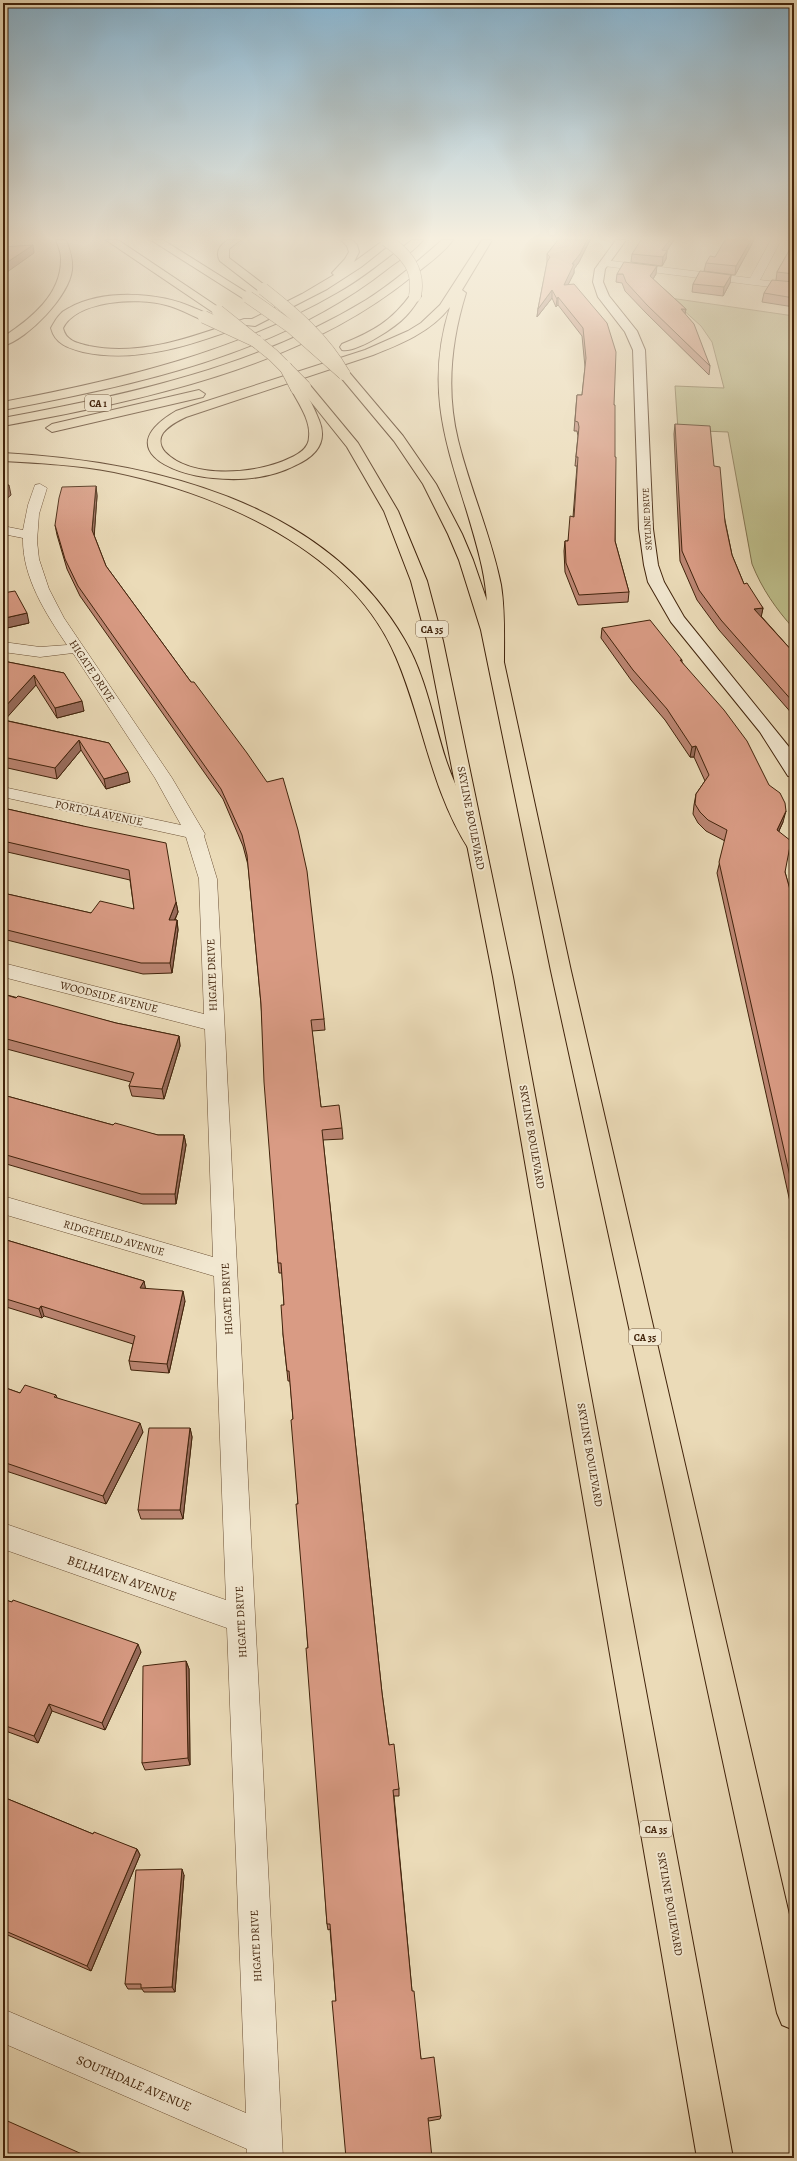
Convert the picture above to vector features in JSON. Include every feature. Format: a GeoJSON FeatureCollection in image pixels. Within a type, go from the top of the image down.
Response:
{"type":"FeatureCollection","features":[{"type":"Feature","properties":{"kind":"main road"},"geometry":{"type":"LineString","coordinates":[[66,341],[81,348],[106,352],[134,352],[185,341]]}},
{"type":"Feature","properties":{"kind":"main road"},"geometry":{"type":"LineString","coordinates":[[3,397],[92,378],[149,362],[207,341]]}},
{"type":"Feature","properties":{"kind":"main road","name":"CA 1"},"geometry":{"type":"LineString","coordinates":[[3,406],[131,378],[194,360],[246,341]]}},
{"type":"Feature","properties":{"kind":"main road","name":"CA 1"},"geometry":{"type":"LineString","coordinates":[[3,422],[84,406],[166,386],[239,362],[293,341]]}},
{"type":"Feature","properties":{"kind":"main road","name":"CA 35"},"geometry":{"type":"LineString","coordinates":[[307,341],[344,374],[395,431],[437,496],[468,564],[480,600],[496,661],[548,914],[602,1140],[794,2013]]}},
{"type":"Feature","properties":{"kind":"main road"},"geometry":{"type":"LineString","coordinates":[[322,341],[332,353],[344,374]]}},
{"type":"Feature","properties":{"kind":"main road"},"geometry":{"type":"LineString","coordinates":[[43,429],[123,413],[180,399],[337,350],[360,341]]}},
{"type":"Feature","properties":{"kind":"main road"},"geometry":{"type":"LineString","coordinates":[[258,342],[285,366],[301,388],[314,425],[316,439],[313,447],[305,455],[284,466],[250,474],[226,475],[202,473],[182,468],[166,460],[157,452],[153,444],[154,435],[159,427],[181,414],[370,352],[396,341]]}},
{"type":"Feature","properties":{"kind":"main road"},"geometry":{"type":"LineString","coordinates":[[448,341],[446,363],[446,400],[451,439],[494,587],[496,661]]}},
{"type":"Feature","properties":{"kind":"main road","name":"SKYLINE BOULEVARD"},"geometry":{"type":"LineString","coordinates":[[301,388],[339,427],[364,463],[390,511],[410,557],[425,600],[435,641],[503,977],[715,2158]]}},
{"type":"Feature","properties":{"kind":"main road"},"geometry":{"type":"LineString","coordinates":[[3,457],[90,463],[162,479],[212,496],[248,512],[281,529],[321,555],[363,594],[395,639],[420,701],[442,776],[477,847]]}},
{"type":"Feature","properties":{"kind":"street","name":"SKYLINE DRIVE"},"geometry":{"type":"LineString","coordinates":[[635,341],[639,350],[646,529],[651,565],[656,582],[677,619],[766,728],[780,747],[794,772]]}},
{"type":"Feature","properties":{"kind":"street","name":"HIGATE DRIVE"},"geometry":{"type":"LineString","coordinates":[[40,488],[33,508],[30,535],[32,560],[41,587],[76,648],[172,792],[196,834],[202,850],[208,879],[265,2148]]}},
{"type":"Feature","properties":{"kind":"street"},"geometry":{"type":"LineString","coordinates":[[3,530],[30,535]]}},
{"type":"Feature","properties":{"kind":"street"},"geometry":{"type":"LineString","coordinates":[[3,648],[27,652],[54,653],[76,648]]}},
{"type":"Feature","properties":{"kind":"street","name":"PORTOLA AVENUE"},"geometry":{"type":"LineString","coordinates":[[3,792],[196,834]]}},
{"type":"Feature","properties":{"kind":"street","name":"WOODSIDE AVENUE"},"geometry":{"type":"LineString","coordinates":[[3,970],[214,1024]]}},
{"type":"Feature","properties":{"kind":"street","name":"RIDGEFIELD AVENUE"},"geometry":{"type":"LineString","coordinates":[[3,1205],[226,1270]]}},
{"type":"Feature","properties":{"kind":"street","name":"BELHAVEN AVENUE"},"geometry":{"type":"LineString","coordinates":[[3,1536],[241,1619]]}},
{"type":"Feature","properties":{"kind":"street","name":"SOUTHDALE AVENUE"},"geometry":{"type":"LineString","coordinates":[[3,2026],[265,2148]]}},
{"type":"Feature","properties":{"kind":"green space"},"geometry":{"type":"Polygon","coordinates":[[[711,341],[794,341],[794,629],[770,598],[760,582],[752,564],[728,432],[678,430],[675,386],[724,388],[711,341]]]}},
{"type":"Feature","properties":{"kind":"building"},"geometry":{"type":"Polygon","coordinates":[[[584,341],[613,341],[616,352],[614,405],[616,457],[615,541],[629,592],[579,595],[566,563],[565,541],[568,541],[570,516],[574,517],[578,457],[576,457],[579,427],[578,422],[575,421],[577,395],[582,395],[586,358],[584,341]]]}},
{"type":"Feature","properties":{"kind":"building"},"geometry":{"type":"Polygon","coordinates":[[[684,341],[700,341],[710,366],[684,341]]]}},
{"type":"Feature","properties":{"kind":"building"},"geometry":{"type":"Polygon","coordinates":[[[675,424],[710,426],[714,466],[720,467],[725,522],[732,555],[744,584],[747,583],[763,608],[754,609],[794,653],[794,703],[721,620],[699,590],[682,551],[675,424]]]}},
{"type":"Feature","properties":{"kind":"building"},"geometry":{"type":"Polygon","coordinates":[[[3,484],[9,485],[3,491],[3,484]]]}},
{"type":"Feature","properties":{"kind":"building"},"geometry":{"type":"Polygon","coordinates":[[[96,486],[92,530],[106,566],[191,682],[194,682],[247,753],[267,782],[283,778],[298,830],[307,871],[324,1019],[311,1020],[321,1107],[339,1105],[342,1128],[322,1130],[382,1693],[389,1745],[394,1744],[399,1789],[393,1790],[412,1991],[414,1991],[421,2059],[434,2057],[441,2116],[428,2118],[432,2158],[346,2158],[332,2001],[336,2001],[330,1924],[327,1924],[306,1648],[308,1648],[296,1504],[298,1504],[291,1420],[293,1419],[289,1371],[287,1371],[283,1334],[281,1305],[284,1305],[281,1263],[278,1263],[264,1082],[261,1004],[247,855],[242,835],[221,789],[78,586],[65,559],[55,525],[62,487],[96,486]]]}},
{"type":"Feature","properties":{"kind":"building"},"geometry":{"type":"Polygon","coordinates":[[[15,591],[27,613],[5,618],[3,614],[3,593],[15,591]]]}},
{"type":"Feature","properties":{"kind":"building"},"geometry":{"type":"Polygon","coordinates":[[[650,620],[682,660],[680,660],[724,710],[747,741],[769,785],[780,793],[785,803],[786,811],[777,830],[791,841],[785,872],[794,904],[794,1194],[719,862],[727,830],[708,820],[695,804],[696,794],[709,775],[696,746],[692,747],[667,709],[633,670],[602,628],[650,620]]]}},
{"type":"Feature","properties":{"kind":"building"},"geometry":{"type":"Polygon","coordinates":[[[3,661],[64,673],[82,701],[55,708],[34,675],[3,709],[3,661]]]}},
{"type":"Feature","properties":{"kind":"building"},"geometry":{"type":"Polygon","coordinates":[[[3,720],[109,743],[128,772],[104,779],[79,740],[55,768],[3,757],[3,720]]]}},
{"type":"Feature","properties":{"kind":"building"},"geometry":{"type":"Polygon","coordinates":[[[3,808],[166,843],[176,902],[169,920],[177,920],[170,963],[141,963],[3,929],[3,893],[91,913],[100,901],[134,909],[129,870],[3,841],[3,808]]]}},
{"type":"Feature","properties":{"kind":"building"},"geometry":{"type":"Polygon","coordinates":[[[3,994],[16,998],[18,996],[116,1023],[179,1036],[162,1089],[129,1086],[134,1073],[3,1038],[3,994]]]}},
{"type":"Feature","properties":{"kind":"building"},"geometry":{"type":"Polygon","coordinates":[[[3,1095],[113,1125],[115,1123],[158,1135],[184,1135],[175,1194],[141,1194],[3,1154],[3,1095]]]}},
{"type":"Feature","properties":{"kind":"building"},"geometry":{"type":"Polygon","coordinates":[[[3,1239],[144,1281],[140,1288],[183,1291],[167,1364],[129,1361],[135,1336],[41,1306],[39,1309],[3,1298],[3,1239]]]}},
{"type":"Feature","properties":{"kind":"building"},"geometry":{"type":"Polygon","coordinates":[[[25,1385],[56,1395],[54,1397],[140,1423],[103,1496],[3,1462],[3,1387],[20,1393],[25,1385]]]}},
{"type":"Feature","properties":{"kind":"building"},"geometry":{"type":"Polygon","coordinates":[[[149,1428],[190,1428],[180,1510],[138,1510],[149,1428]]]}},
{"type":"Feature","properties":{"kind":"building"},"geometry":{"type":"Polygon","coordinates":[[[3,1599],[12,1602],[13,1600],[138,1644],[102,1723],[49,1704],[34,1736],[3,1725],[3,1599]]]}},
{"type":"Feature","properties":{"kind":"building"},"geometry":{"type":"Polygon","coordinates":[[[186,1661],[188,1758],[142,1763],[143,1666],[186,1661]]]}},
{"type":"Feature","properties":{"kind":"building"},"geometry":{"type":"Polygon","coordinates":[[[3,1797],[93,1834],[94,1832],[137,1849],[87,1966],[3,1930],[3,1797]]]}},
{"type":"Feature","properties":{"kind":"building"},"geometry":{"type":"Polygon","coordinates":[[[182,1869],[172,1987],[141,1988],[141,1984],[125,1984],[136,1870],[182,1869]]]}},
{"type":"Feature","properties":{"kind":"building"},"geometry":{"type":"Polygon","coordinates":[[[3,2119],[91,2158],[3,2158],[3,2119]]]}}]}
